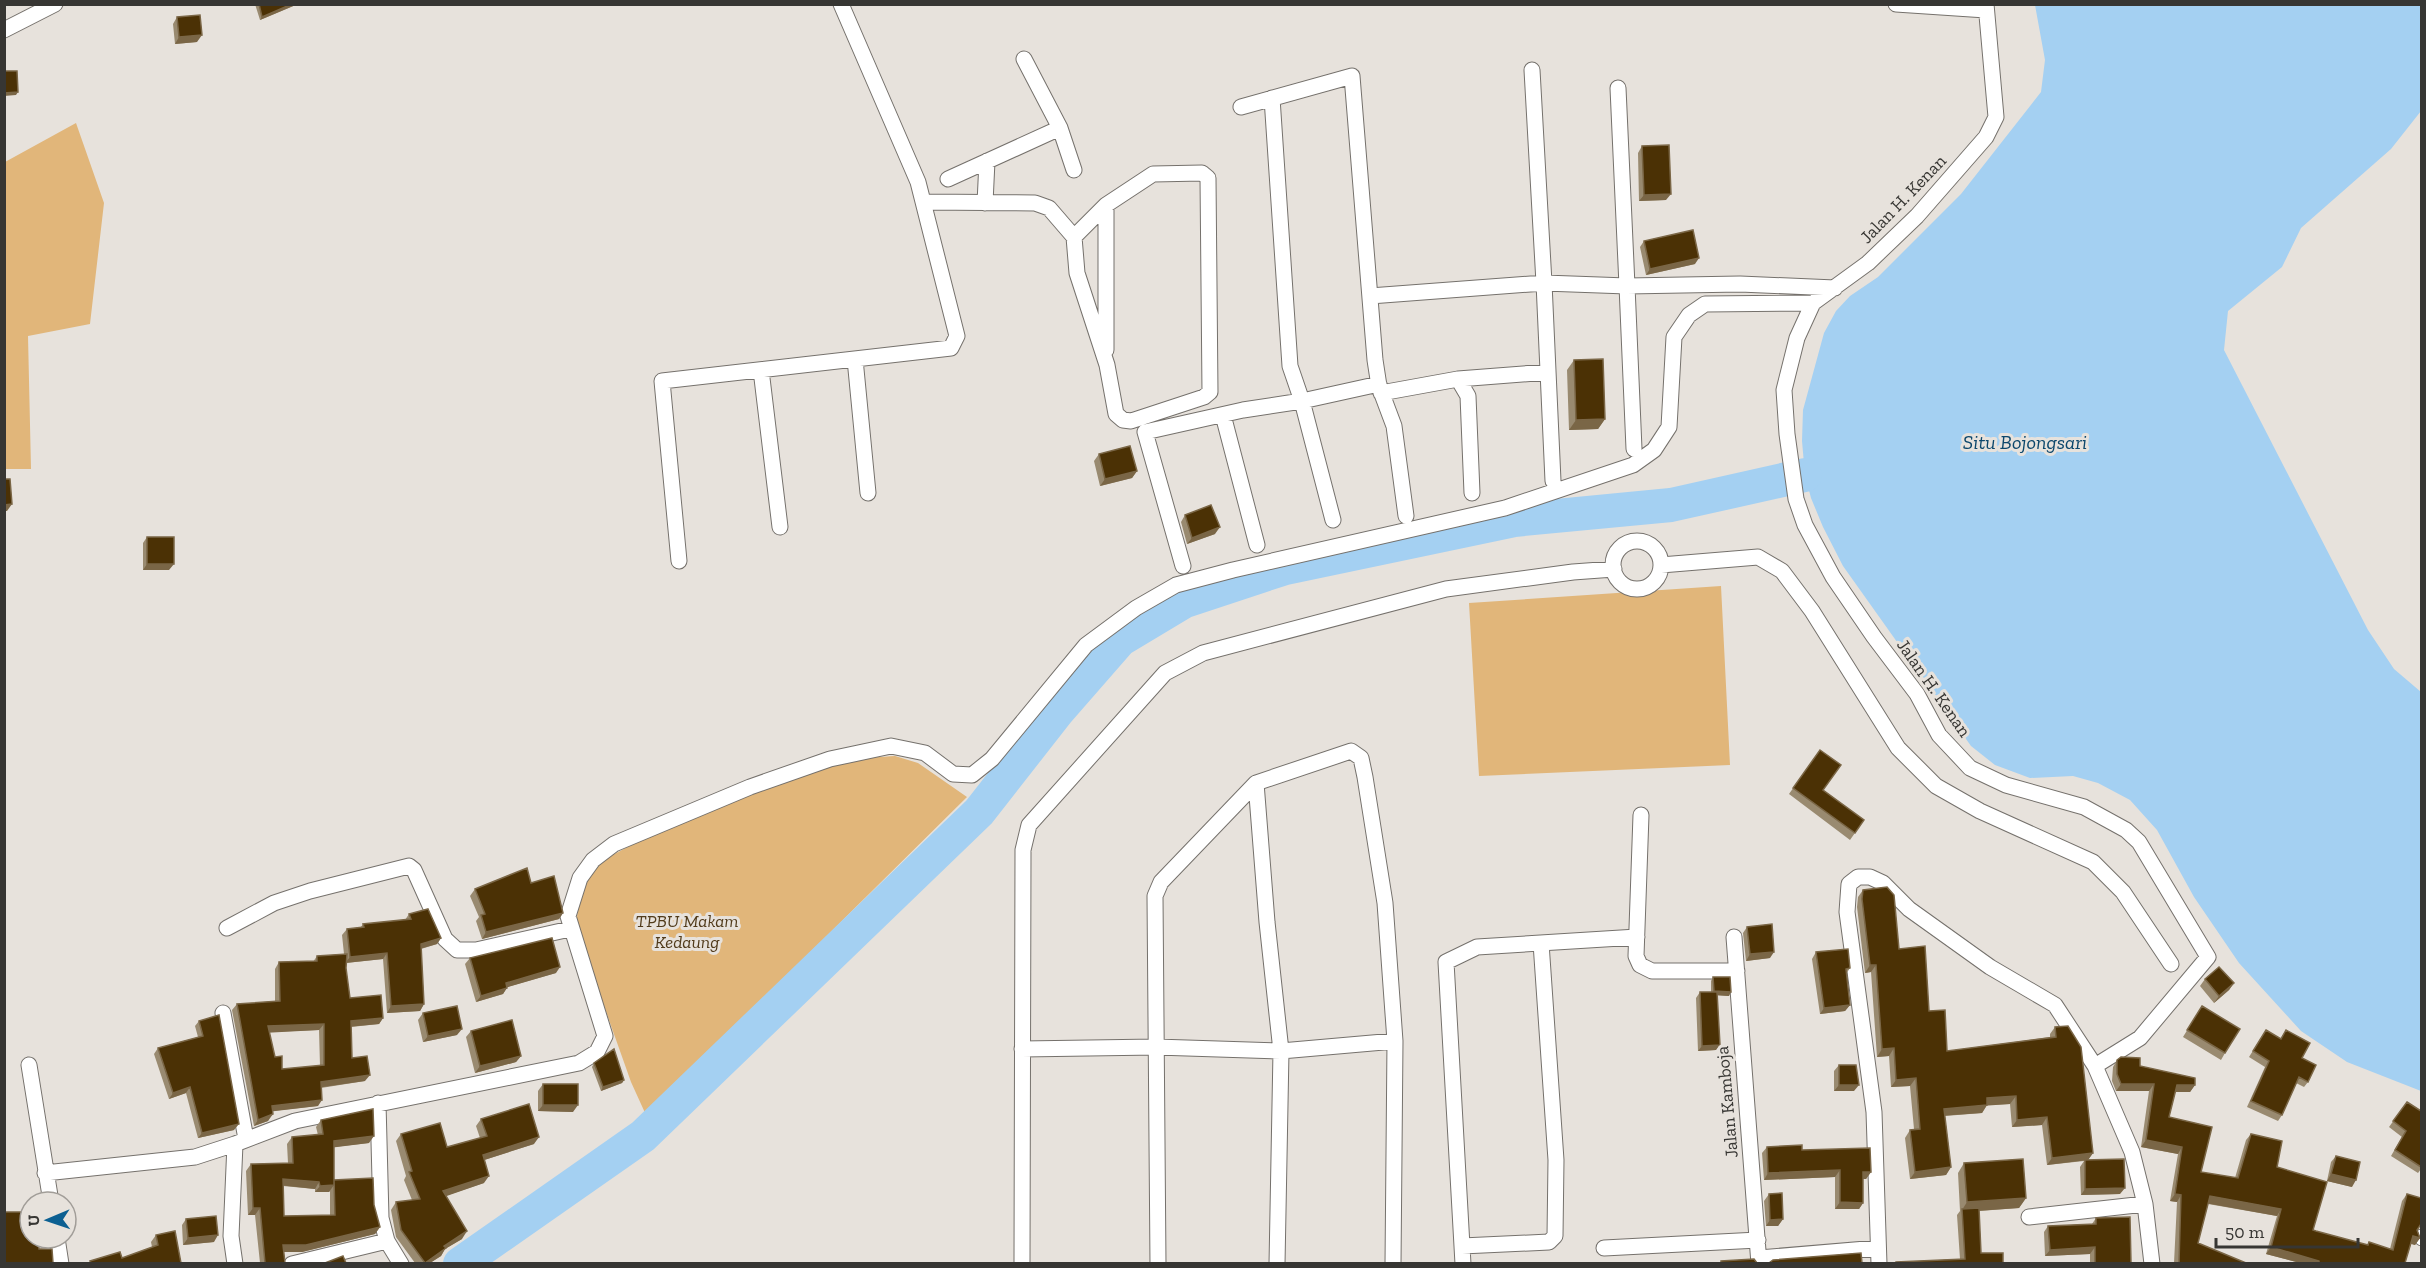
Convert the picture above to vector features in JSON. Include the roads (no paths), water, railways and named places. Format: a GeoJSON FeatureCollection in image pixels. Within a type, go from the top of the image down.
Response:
{"type":"FeatureCollection","features":[{"type":"Feature","properties":{"kind":"street"},"geometry":{"type":"LineString","coordinates":[[4,30],[56,4]]}},
{"type":"Feature","properties":{"kind":"street"},"geometry":{"type":"LineString","coordinates":[[679,561],[662,381],[951,348],[957,336],[924,202],[841,4]]}},
{"type":"Feature","properties":{"kind":"street"},"geometry":{"type":"LineString","coordinates":[[1896,4],[1986,7]]}},
{"type":"Feature","properties":{"kind":"street","name":"Jalan H. Kenan"},"geometry":{"type":"LineString","coordinates":[[1986,7],[1996,117],[1986,137],[1917,216],[1868,263],[1814,303],[1797,338],[1784,390],[1787,434],[1796,499],[1805,525],[1833,577],[1917,694],[1939,735],[1970,768],[2006,785],[2084,807],[2126,830],[2139,842],[2208,957],[2140,1038],[2095,1066]]}},
{"type":"Feature","properties":{"kind":"street"},"geometry":{"type":"LineString","coordinates":[[1024,59],[1060,128],[1074,170]]}},
{"type":"Feature","properties":{"kind":"street"},"geometry":{"type":"LineString","coordinates":[[1532,70],[1553,482]]}},
{"type":"Feature","properties":{"kind":"street"},"geometry":{"type":"LineString","coordinates":[[1241,107],[1352,76],[1380,388],[1394,426],[1406,516]]}},
{"type":"Feature","properties":{"kind":"street"},"geometry":{"type":"LineString","coordinates":[[1618,88],[1634,449]]}},
{"type":"Feature","properties":{"kind":"street"},"geometry":{"type":"LineString","coordinates":[[1272,99],[1290,366],[1302,401],[1333,520]]}},
{"type":"Feature","properties":{"kind":"street"},"geometry":{"type":"LineString","coordinates":[[948,178],[1060,128]]}},
{"type":"Feature","properties":{"kind":"street"},"geometry":{"type":"LineString","coordinates":[[985,203],[987,161]]}},
{"type":"Feature","properties":{"kind":"street"},"geometry":{"type":"LineString","coordinates":[[924,202],[1035,203],[1049,208],[1070,232],[1077,273],[1107,365],[1116,414],[1123,420],[1131,421],[1204,397],[1210,392],[1208,178],[1202,173],[1153,174],[1070,232]]}},
{"type":"Feature","properties":{"kind":"street"},"geometry":{"type":"LineString","coordinates":[[1106,205],[1107,365]]}},
{"type":"Feature","properties":{"kind":"street"},"geometry":{"type":"LineString","coordinates":[[1370,296],[1544,283],[1627,286],[1740,284],[1835,288]]}},
{"type":"Feature","properties":{"kind":"street"},"geometry":{"type":"LineString","coordinates":[[45,1173],[195,1157],[295,1121],[579,1063],[597,1052],[605,1036],[570,929],[568,916],[573,894],[580,878],[593,860],[614,844],[750,787],[830,759],[891,746],[925,753],[953,774],[972,775],[992,759],[1086,645],[1136,608],[1176,585],[1504,508],[1633,465],[1654,450],[1669,427],[1674,337],[1689,315],[1705,304],[1814,303]]}},
{"type":"Feature","properties":{"kind":"street"},"geometry":{"type":"LineString","coordinates":[[855,359],[868,493]]}},
{"type":"Feature","properties":{"kind":"street"},"geometry":{"type":"LineString","coordinates":[[761,370],[780,527]]}},
{"type":"Feature","properties":{"kind":"street"},"geometry":{"type":"LineString","coordinates":[[1183,566],[1144,432],[1223,415],[1380,388],[1548,372]]}},
{"type":"Feature","properties":{"kind":"street"},"geometry":{"type":"LineString","coordinates":[[1458,379],[1468,396],[1472,492]]}},
{"type":"Feature","properties":{"kind":"street"},"geometry":{"type":"LineString","coordinates":[[1223,415],[1257,545]]}},
{"type":"Feature","properties":{"kind":"street"},"geometry":{"type":"LineString","coordinates":[[1638,541],[1652,546],[1657,552],[1661,565],[1654,582],[1640,589],[1624,585],[1616,577],[1614,569],[1618,550],[1630,542],[1638,541]]}},
{"type":"Feature","properties":{"kind":"street"},"geometry":{"type":"LineString","coordinates":[[1661,565],[1758,557],[1782,571],[1812,610],[1898,748],[1936,786],[1980,810],[2093,862],[2123,892],[2171,964]]}},
{"type":"Feature","properties":{"kind":"street"},"geometry":{"type":"LineString","coordinates":[[1022,1263],[1023,850],[1029,825],[1165,674],[1203,653],[1446,589],[1573,572],[1614,569]]}},
{"type":"Feature","properties":{"kind":"street"},"geometry":{"type":"LineString","coordinates":[[1158,1263],[1155,896],[1161,882],[1256,783],[1351,750],[1361,758],[1385,903],[1395,1041],[1393,1263]]}},
{"type":"Feature","properties":{"kind":"street"},"geometry":{"type":"LineString","coordinates":[[1256,783],[1267,922],[1281,1051],[1277,1263]]}},
{"type":"Feature","properties":{"kind":"street"},"geometry":{"type":"LineString","coordinates":[[1641,815],[1636,956],[1643,969],[1652,971],[1737,971]]}},
{"type":"Feature","properties":{"kind":"street"},"geometry":{"type":"LineString","coordinates":[[226,928],[274,903],[310,891],[409,866],[414,870],[445,939],[457,950],[476,950],[570,929]]}},
{"type":"Feature","properties":{"kind":"street"},"geometry":{"type":"LineString","coordinates":[[1759,1261],[1879,1256],[1870,1074],[1847,912],[1849,884],[1853,878],[1870,877],[1882,883],[1909,909],[1990,967],[2055,1005],[2095,1066],[2132,1152],[2145,1204],[2152,1263]]}},
{"type":"Feature","properties":{"kind":"street"},"geometry":{"type":"LineString","coordinates":[[1463,1263],[1446,962],[1477,947],[1637,937]]}},
{"type":"Feature","properties":{"kind":"street","name":"Jalan Kamboja"},"geometry":{"type":"LineString","coordinates":[[1734,937],[1759,1261]]}},
{"type":"Feature","properties":{"kind":"street"},"geometry":{"type":"LineString","coordinates":[[1462,1246],[1549,1242],[1555,1236],[1556,1160],[1541,943]]}},
{"type":"Feature","properties":{"kind":"street"},"geometry":{"type":"LineString","coordinates":[[223,1013],[240,1141],[231,1226],[235,1263]]}},
{"type":"Feature","properties":{"kind":"street"},"geometry":{"type":"LineString","coordinates":[[1022,1048],[1156,1047],[1281,1051],[1395,1041]]}},
{"type":"Feature","properties":{"kind":"street"},"geometry":{"type":"LineString","coordinates":[[29,1065],[49,1190]]}},
{"type":"Feature","properties":{"kind":"street"},"geometry":{"type":"LineString","coordinates":[[378,1103],[379,1196],[387,1241],[401,1263]]}},
{"type":"Feature","properties":{"kind":"street"},"geometry":{"type":"LineString","coordinates":[[2029,1217],[2145,1204]]}},
{"type":"Feature","properties":{"kind":"street"},"geometry":{"type":"LineString","coordinates":[[1604,1248],[1758,1240]]}},
{"type":"Feature","properties":{"kind":"street"},"geometry":{"type":"LineString","coordinates":[[292,1263],[387,1241]]}},
{"type":"Feature","properties":{"kind":"water","name":"Situ Bojongsari"},"geometry":{"type":"Polygon","coordinates":[[[2035,5],[2421,5],[2421,111],[2391,149],[2301,228],[2282,267],[2228,311],[2224,350],[2368,630],[2394,669],[2421,692],[2421,1091],[2347,1062],[2301,1031],[2239,963],[2194,897],[2157,830],[2130,800],[2098,783],[2073,776],[2030,778],[1995,765],[1971,746],[1843,566],[1811,498],[1805,475],[1802,441],[1803,410],[1824,333],[1836,311],[1850,296],[1878,277],[1961,194],[2041,92],[2045,60],[2035,5]]]}},
{"type":"Feature","properties":{"kind":"waterway"},"geometry":{"type":"LineString","coordinates":[[460,1264],[643,1136],[979,812],[1058,711],[1120,640],[1185,601],[1285,568],[1514,520],[1671,505],[1805,475]]}},
{"type":"Feature","properties":{"kind":"park label","name":"TPBU Makam Kedaung"},"geometry":{"type":"Point","coordinates":[687,931]}}]}
